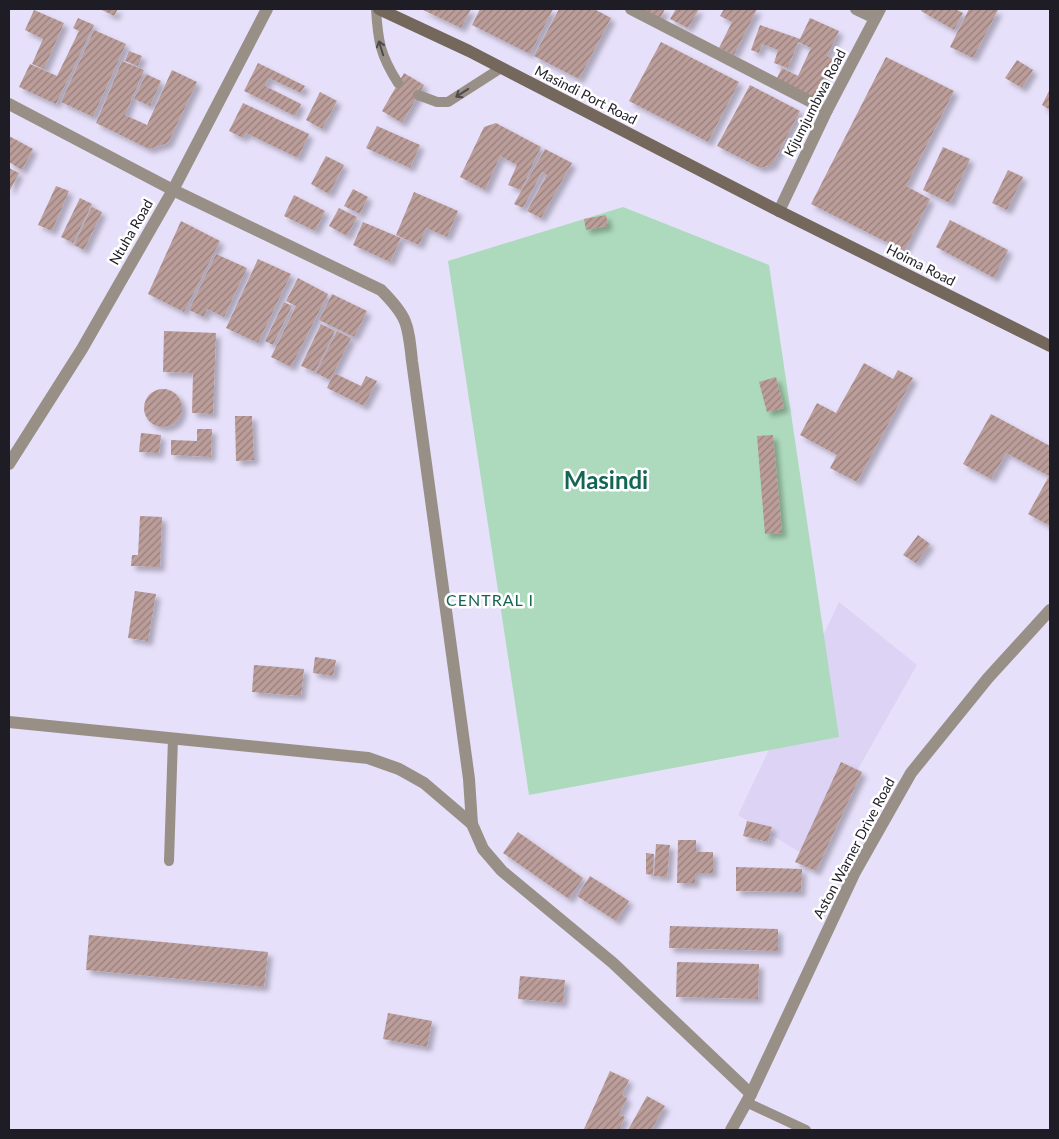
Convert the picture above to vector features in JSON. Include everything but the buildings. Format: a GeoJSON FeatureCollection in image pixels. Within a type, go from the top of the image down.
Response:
{"type":"FeatureCollection","features":[{"type":"Feature","properties":{"kind":"main road","name":"Masindi Port Road"},"geometry":{"type":"LineString","coordinates":[[378,9],[501,68],[779,211]]}},
{"type":"Feature","properties":{"kind":"main road","name":"Hoima Road"},"geometry":{"type":"LineString","coordinates":[[779,211],[1050,346]]}},
{"type":"Feature","properties":{"kind":"street","name":"Ntuha Road"},"geometry":{"type":"LineString","coordinates":[[9,464],[82,349],[172,190],[267,9]]}},
{"type":"Feature","properties":{"kind":"street"},"geometry":{"type":"LineString","coordinates":[[631,9],[827,110]]}},
{"type":"Feature","properties":{"kind":"street"},"geometry":{"type":"LineString","coordinates":[[856,9],[877,13]]}},
{"type":"Feature","properties":{"kind":"street","name":"Kijumjumbwa Road"},"geometry":{"type":"LineString","coordinates":[[779,211],[827,110],[877,13]]}},
{"type":"Feature","properties":{"kind":"street"},"geometry":{"type":"LineString","coordinates":[[9,104],[172,190],[381,290],[398,307],[409,328],[469,779],[472,824],[483,849],[502,872],[613,963],[748,1098]]}},
{"type":"Feature","properties":{"kind":"street","name":"Aston Warner Drive Road"},"geometry":{"type":"LineString","coordinates":[[731,1130],[855,872],[911,773],[971,699],[1050,610]]}},
{"type":"Feature","properties":{"kind":"street"},"geometry":{"type":"LineString","coordinates":[[9,722],[368,758],[398,769],[424,782],[472,824]]}},
{"type":"Feature","properties":{"kind":"lane"},"geometry":{"type":"LineString","coordinates":[[378,9],[378,39],[386,65],[398,83]]}},
{"type":"Feature","properties":{"kind":"lane"},"geometry":{"type":"LineString","coordinates":[[418,96],[436,102],[448,102],[501,68]]}},
{"type":"Feature","properties":{"kind":"lane"},"geometry":{"type":"LineString","coordinates":[[169,861],[173,738]]}},
{"type":"Feature","properties":{"kind":"lane"},"geometry":{"type":"LineString","coordinates":[[748,1098],[806,1130]]}},
{"type":"Feature","properties":{"kind":"shaded area"},"geometry":{"type":"Polygon","coordinates":[[[839,602],[917,665],[808,857],[738,815],[839,602]]]}},
{"type":"Feature","properties":{"kind":"green space"},"geometry":{"type":"Polygon","coordinates":[[[623,207],[769,265],[839,737],[529,795],[448,261],[623,207]]]}},
{"type":"Feature","properties":{"kind":"district","name":"Masindi"},"geometry":{"type":"Point","coordinates":[606,481]}},
{"type":"Feature","properties":{"kind":"district","name":"CENTRAL I"},"geometry":{"type":"Point","coordinates":[490,600]}}]}
